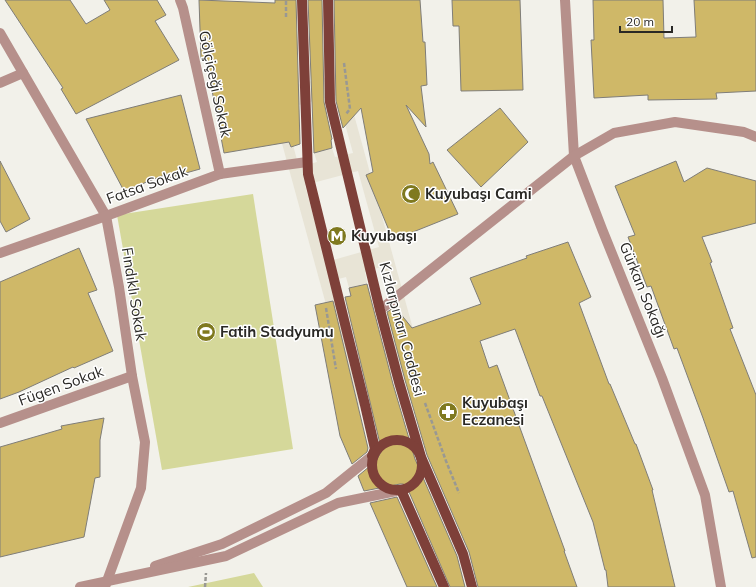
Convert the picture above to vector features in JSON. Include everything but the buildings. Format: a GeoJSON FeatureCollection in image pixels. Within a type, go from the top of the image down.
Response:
{"type":"FeatureCollection","features":[{"type":"Feature","properties":{"kind":"main road"},"geometry":{"type":"LineString","coordinates":[[302,0],[308,174],[375,449],[372,456],[371,462],[372,470],[374,477],[380,483],[387,488],[400,490],[413,484],[419,477],[422,469],[421,456],[418,450],[406,441],[398,439],[384,443],[372,456]]}},
{"type":"Feature","properties":{"kind":"main road","name":"Kızlarpınarı Caddesi"},"geometry":{"type":"LineString","coordinates":[[328,0],[330,102],[380,310],[421,456],[463,554],[472,587]]}},
{"type":"Feature","properties":{"kind":"main road"},"geometry":{"type":"LineString","coordinates":[[400,490],[444,587]]}},
{"type":"Feature","properties":{"kind":"street","name":"Gölçiçeği Sokak"},"geometry":{"type":"LineString","coordinates":[[180,0],[220,174]]}},
{"type":"Feature","properties":{"kind":"street","name":"Gürkan Sokağı"},"geometry":{"type":"LineString","coordinates":[[565,0],[574,156],[662,378],[705,495],[720,587]]}},
{"type":"Feature","properties":{"kind":"street","name":"Fındıklı Sokak"},"geometry":{"type":"LineString","coordinates":[[0,33],[106,216],[119,287],[132,376],[145,442],[141,488],[106,584]]}},
{"type":"Feature","properties":{"kind":"street"},"geometry":{"type":"LineString","coordinates":[[0,83],[23,73]]}},
{"type":"Feature","properties":{"kind":"street"},"geometry":{"type":"LineString","coordinates":[[380,310],[574,156],[614,134],[675,122],[744,132],[756,137]]}},
{"type":"Feature","properties":{"kind":"street","name":"Fatsa Sokak"},"geometry":{"type":"LineString","coordinates":[[0,253],[220,174],[307,162]]}},
{"type":"Feature","properties":{"kind":"street","name":"Fügen Sokak"},"geometry":{"type":"LineString","coordinates":[[0,424],[132,376]]}},
{"type":"Feature","properties":{"kind":"street"},"geometry":{"type":"LineString","coordinates":[[106,584],[222,544],[326,493],[372,456]]}},
{"type":"Feature","properties":{"kind":"street"},"geometry":{"type":"LineString","coordinates":[[80,587],[106,584],[226,556],[338,503],[400,490]]}},
{"type":"Feature","properties":{"kind":"path"},"geometry":{"type":"LineString","coordinates":[[286,0],[286,17]]}},
{"type":"Feature","properties":{"kind":"path"},"geometry":{"type":"LineString","coordinates":[[343,57],[350,110]]}},
{"type":"Feature","properties":{"kind":"path"},"geometry":{"type":"LineString","coordinates":[[326,310],[336,369]]}},
{"type":"Feature","properties":{"kind":"path"},"geometry":{"type":"LineString","coordinates":[[425,403],[459,493]]}},
{"type":"Feature","properties":{"kind":"shaded area"},"geometry":{"type":"Polygon","coordinates":[[[334,42],[429,387],[408,358],[389,363],[392,373],[381,376],[378,365],[356,372],[365,404],[354,407],[260,63],[278,90],[331,76],[324,45],[334,42]],[[337,95],[283,109],[299,167],[317,162],[314,153],[332,148],[335,157],[353,153],[337,95]],[[358,171],[305,185],[326,262],[379,247],[358,171]],[[384,266],[365,272],[367,283],[349,288],[346,277],[331,281],[350,352],[403,338],[384,266]]]}},
{"type":"Feature","properties":{"kind":"green space","name":"Fatih Stadyumu"},"geometry":{"type":"Polygon","coordinates":[[[253,194],[293,449],[162,470],[117,215],[253,194]]]}},
{"type":"Feature","properties":{"kind":"green space"},"geometry":{"type":"Polygon","coordinates":[[[254,573],[263,587],[188,587],[254,573]]]}},
{"type":"Feature","properties":{"kind":"place","name":"Kuyubaşı Cami"},"geometry":{"type":"Point","coordinates":[411,194]}},
{"type":"Feature","properties":{"kind":"place","name":"Kuyubaşı"},"geometry":{"type":"Point","coordinates":[337,236]}},
{"type":"Feature","properties":{"kind":"place","name":"Fatih Stadyumu"},"geometry":{"type":"Point","coordinates":[206,332]}},
{"type":"Feature","properties":{"kind":"place","name":"Kuyubaşı Eczanesi"},"geometry":{"type":"Point","coordinates":[448,412]}}]}
